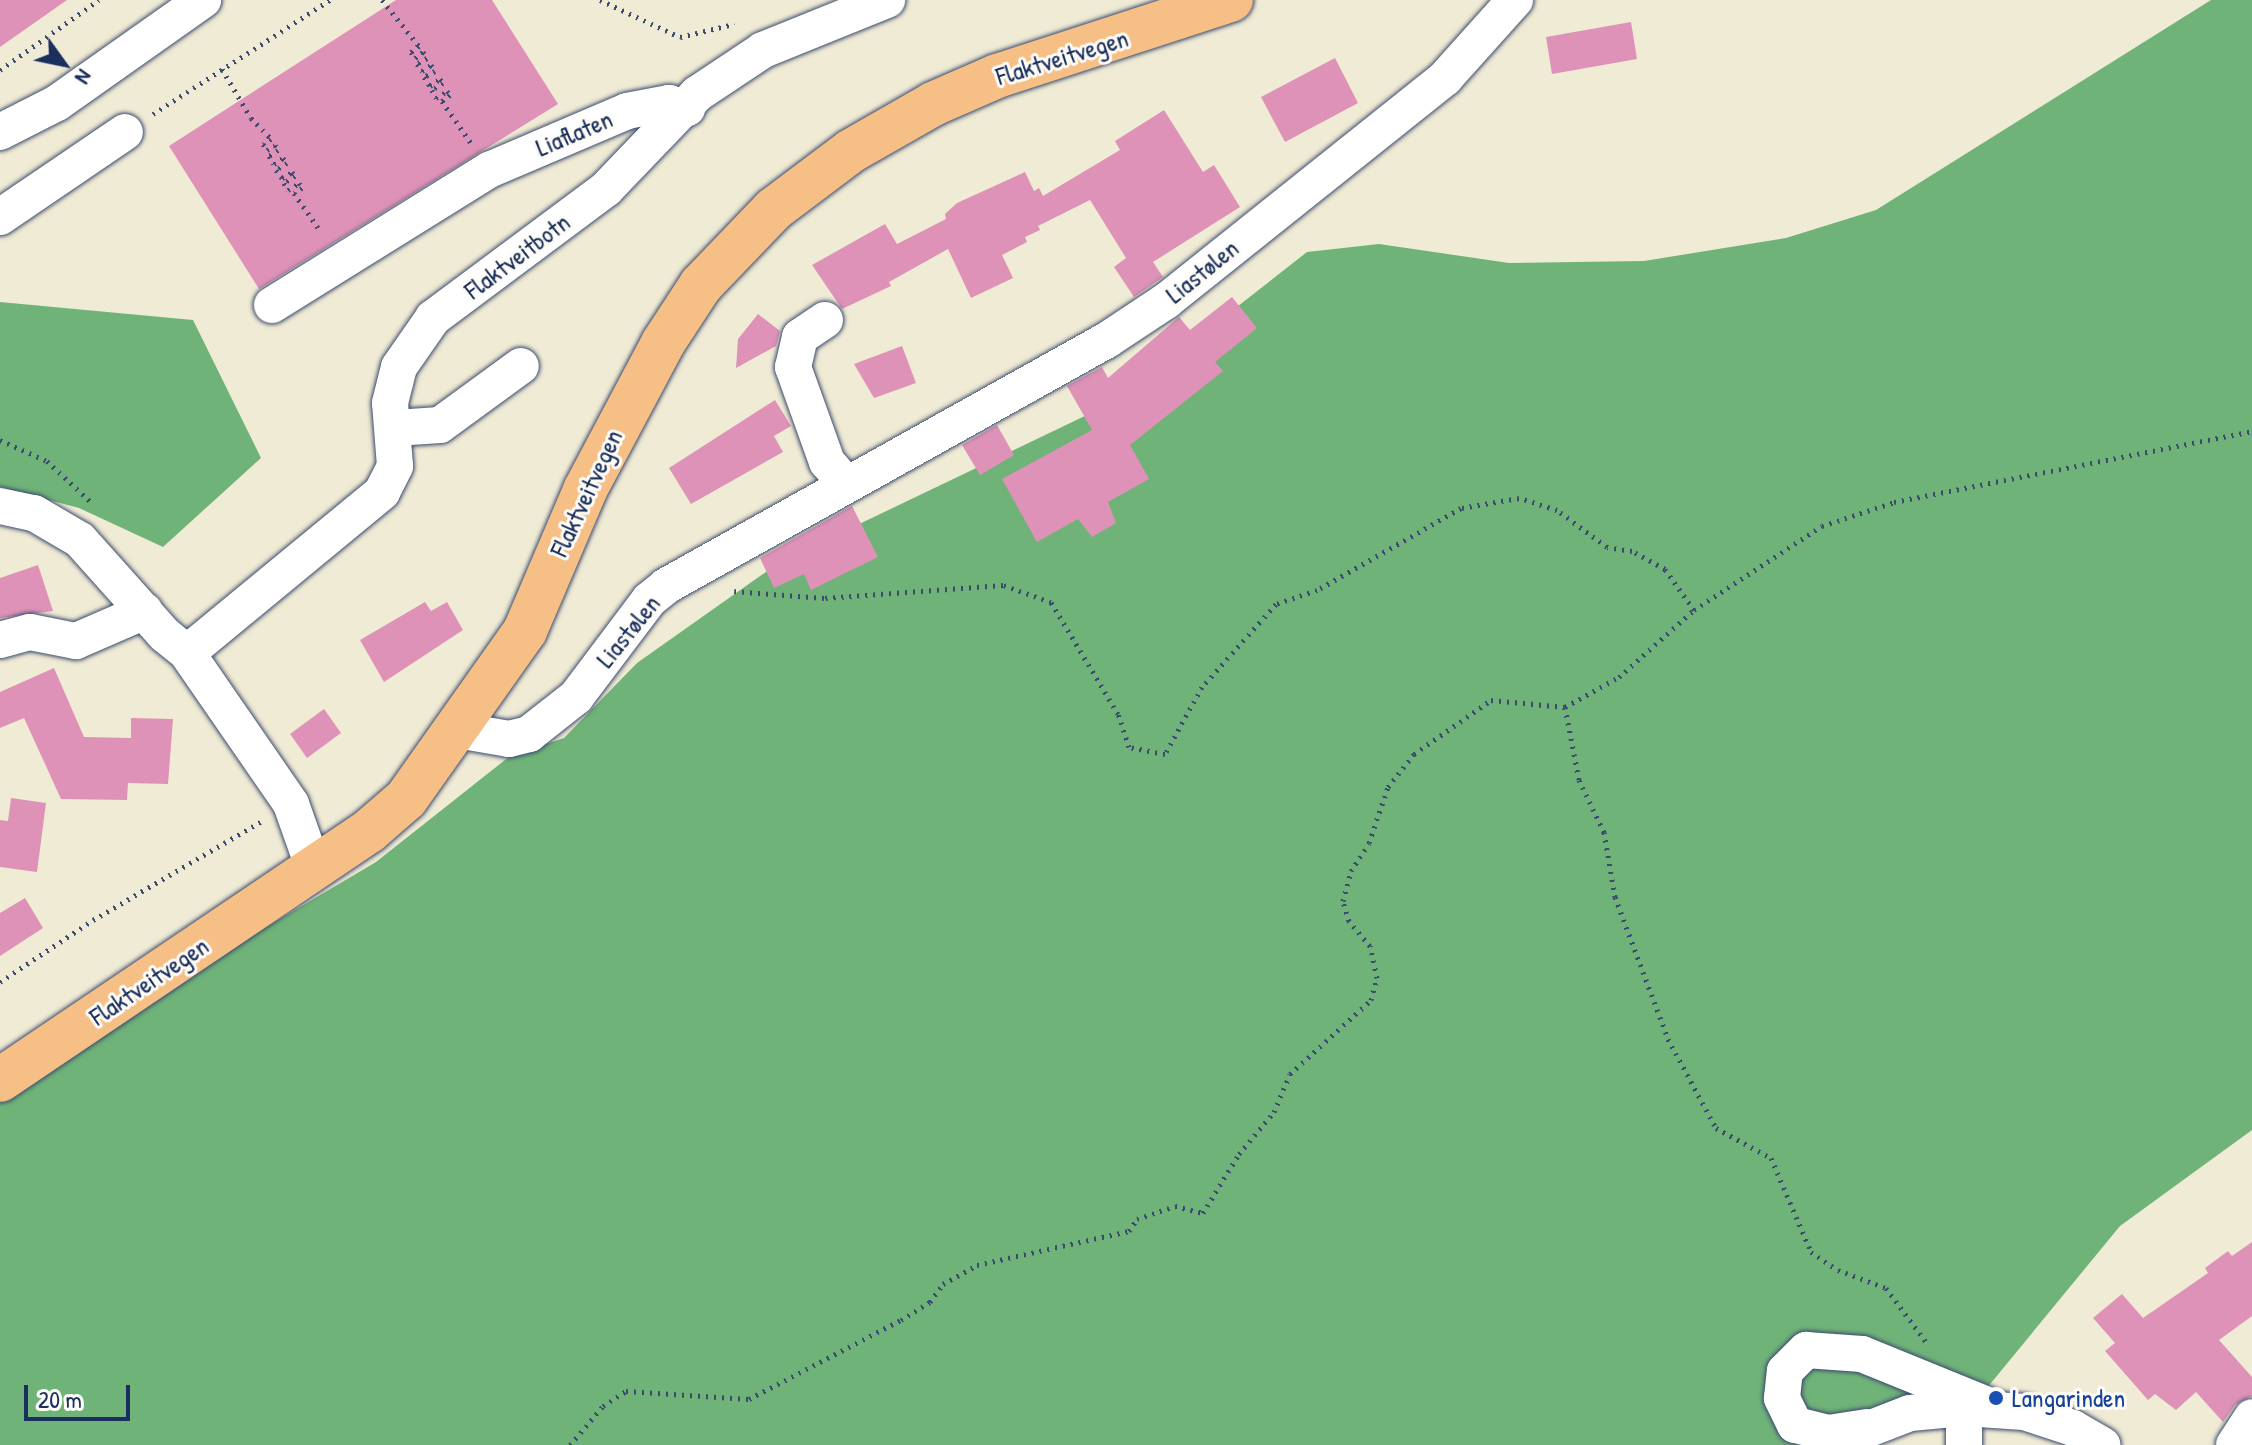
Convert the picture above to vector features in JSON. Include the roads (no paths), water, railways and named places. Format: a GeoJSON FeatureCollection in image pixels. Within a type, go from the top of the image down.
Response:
{"type":"FeatureCollection","features":[{"type":"Feature","properties":{"kind":"main road","name":"Flaktveitvegen"},"geometry":{"type":"LineString","coordinates":[[0,1080],[369,831],[406,799],[525,631],[585,490],[663,343],[701,285],[774,209],[851,151],[933,104],[997,76],[1231,0]]}},
{"type":"Feature","properties":{"kind":"street"},"geometry":{"type":"LineString","coordinates":[[0,132],[57,103],[203,0]]}},
{"type":"Feature","properties":{"kind":"street"},"geometry":{"type":"LineString","coordinates":[[687,108],[697,94],[763,50],[887,0]]}},
{"type":"Feature","properties":{"kind":"street","name":"Liastølen"},"geometry":{"type":"LineString","coordinates":[[457,730],[509,739],[529,734],[576,697],[649,600],[666,586],[1094,348],[1166,301],[1445,78],[1515,0]]}},
{"type":"Feature","properties":{"kind":"street","name":"Liaflaten"},"geometry":{"type":"LineString","coordinates":[[272,305],[489,170],[627,111],[669,103],[687,108]]}},
{"type":"Feature","properties":{"kind":"street","name":"Flaktveitbotn"},"geometry":{"type":"LineString","coordinates":[[187,653],[382,492],[395,466],[395,428],[390,403],[399,367],[433,318],[606,189],[687,108]]}},
{"type":"Feature","properties":{"kind":"street"},"geometry":{"type":"LineString","coordinates":[[0,217],[125,132]]}},
{"type":"Feature","properties":{"kind":"street"},"geometry":{"type":"LineString","coordinates":[[825,320],[800,337],[793,367],[827,462],[847,485]]}},
{"type":"Feature","properties":{"kind":"street"},"geometry":{"type":"LineString","coordinates":[[395,428],[440,425],[521,366]]}},
{"type":"Feature","properties":{"kind":"street"},"geometry":{"type":"LineString","coordinates":[[0,506],[34,513],[80,540],[187,653],[291,804],[313,866]]}},
{"type":"Feature","properties":{"kind":"street"},"geometry":{"type":"LineString","coordinates":[[0,640],[30,632],[76,641],[145,611]]}},
{"type":"Feature","properties":{"kind":"street"},"geometry":{"type":"LineString","coordinates":[[1964,1401],[1867,1427],[1828,1433],[1795,1425],[1782,1398],[1785,1371],[1806,1350],[1862,1354],[1964,1401],[2073,1428],[2102,1445]]}},
{"type":"Feature","properties":{"kind":"street"},"geometry":{"type":"LineString","coordinates":[[1964,1401],[1964,1445]]}},
{"type":"Feature","properties":{"kind":"street"},"geometry":{"type":"LineString","coordinates":[[2234,1445],[2252,1417]]}},
{"type":"Feature","properties":{"kind":"street"},"geometry":{"type":"LineString","coordinates":[[1834,1445],[1867,1427]]}},
{"type":"Feature","properties":{"kind":"place","name":"Langarinden"},"geometry":{"type":"Point","coordinates":[1996,1398]}}]}
